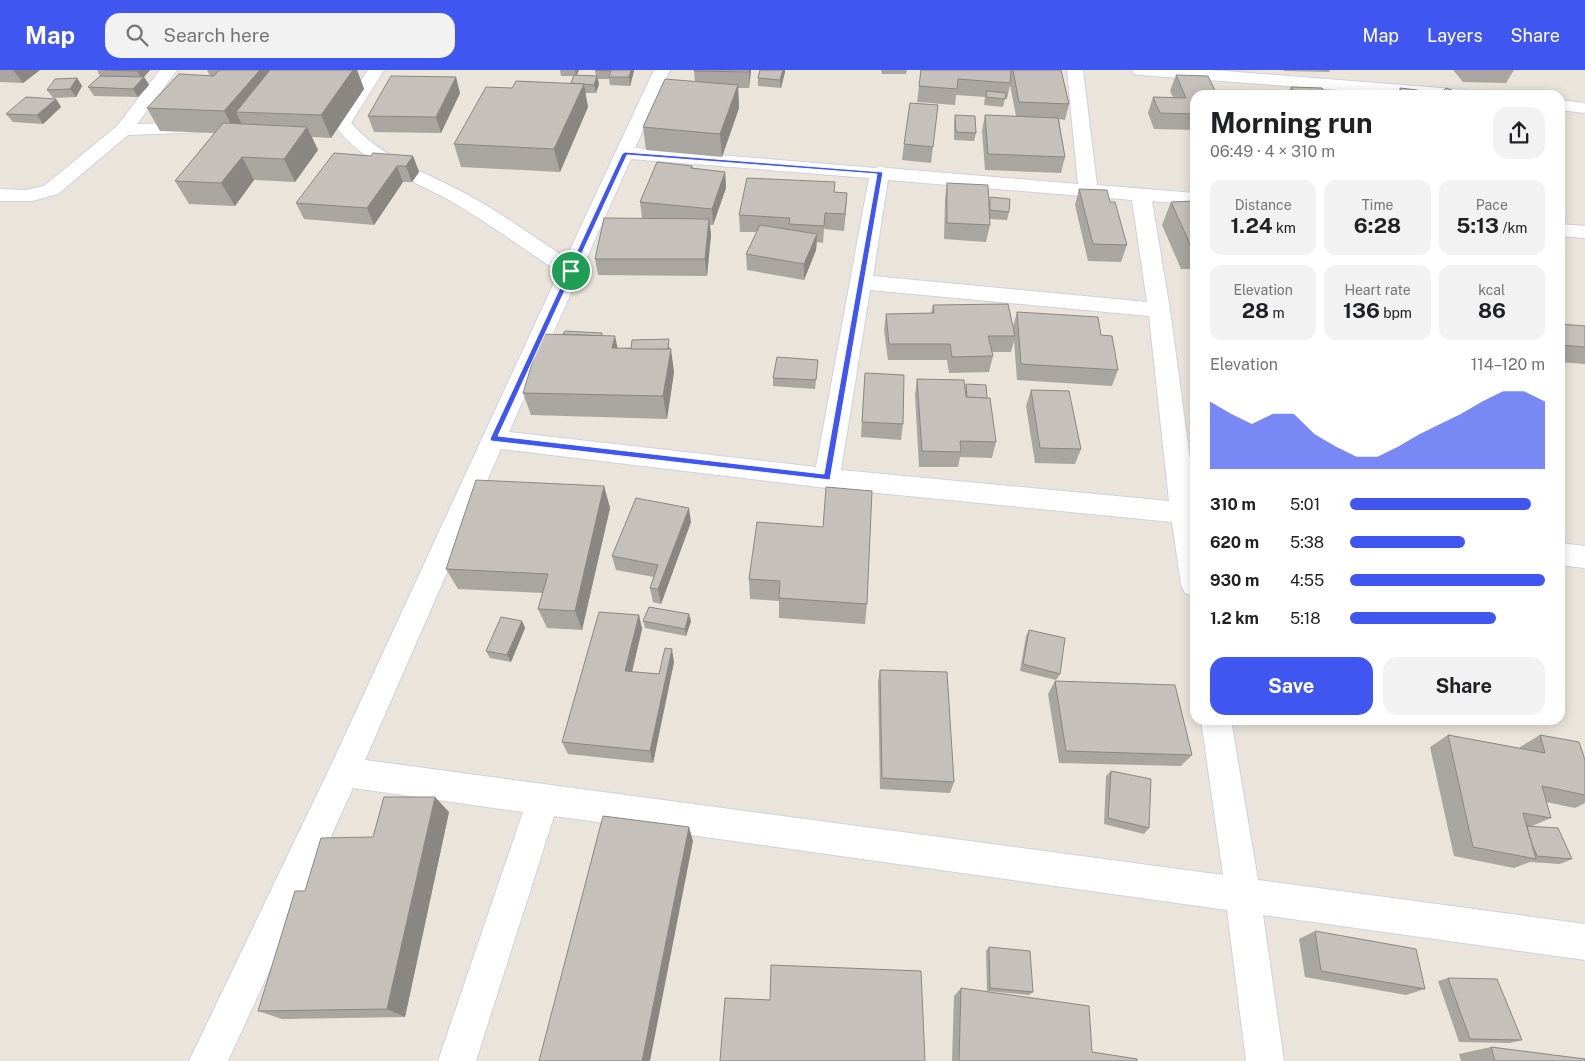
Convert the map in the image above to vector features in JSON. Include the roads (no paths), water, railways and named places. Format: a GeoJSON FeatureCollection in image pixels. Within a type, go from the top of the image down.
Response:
{"type":"FeatureCollection","features":[{"type":"Feature","properties":{"kind":"street"},"geometry":{"type":"LineString","coordinates":[[0,195],[26,197],[51,190],[123,130],[169,70]]}},
{"type":"Feature","properties":{"kind":"street"},"geometry":{"type":"LineString","coordinates":[[342,123],[350,107],[376,70]]}},
{"type":"Feature","properties":{"kind":"street"},"geometry":{"type":"LineString","coordinates":[[208,1061],[344,772],[493,439],[662,70]]}},
{"type":"Feature","properties":{"kind":"street"},"geometry":{"type":"LineString","coordinates":[[1075,70],[1088,189]]}},
{"type":"Feature","properties":{"kind":"street"},"geometry":{"type":"LineString","coordinates":[[1140,70],[1352,78],[1432,90]]}},
{"type":"Feature","properties":{"kind":"street"},"geometry":{"type":"LineString","coordinates":[[1565,106],[1585,108]]}},
{"type":"Feature","properties":{"kind":"street"},"geometry":{"type":"LineString","coordinates":[[322,124],[342,123]]}},
{"type":"Feature","properties":{"kind":"street"},"geometry":{"type":"LineString","coordinates":[[342,123],[357,141],[372,153],[463,200],[571,271]]}},
{"type":"Feature","properties":{"kind":"street"},"geometry":{"type":"LineString","coordinates":[[123,130],[213,127]]}},
{"type":"Feature","properties":{"kind":"street"},"geometry":{"type":"LineString","coordinates":[[625,154],[880,172],[1190,199]]}},
{"type":"Feature","properties":{"kind":"street"},"geometry":{"type":"LineString","coordinates":[[827,478],[880,172]]}},
{"type":"Feature","properties":{"kind":"street"},"geometry":{"type":"LineString","coordinates":[[493,439],[827,478],[1189,514],[1141,194]]}},
{"type":"Feature","properties":{"kind":"street"},"geometry":{"type":"LineString","coordinates":[[1565,230],[1585,232]]}},
{"type":"Feature","properties":{"kind":"street"},"geometry":{"type":"LineString","coordinates":[[860,282],[1159,310]]}},
{"type":"Feature","properties":{"kind":"street"},"geometry":{"type":"LineString","coordinates":[[1217,725],[1243,896],[1265,1061]]}},
{"type":"Feature","properties":{"kind":"street"},"geometry":{"type":"LineString","coordinates":[[344,772],[1585,942]]}},
{"type":"Feature","properties":{"kind":"street"},"geometry":{"type":"LineString","coordinates":[[457,1061],[543,800]]}}]}
